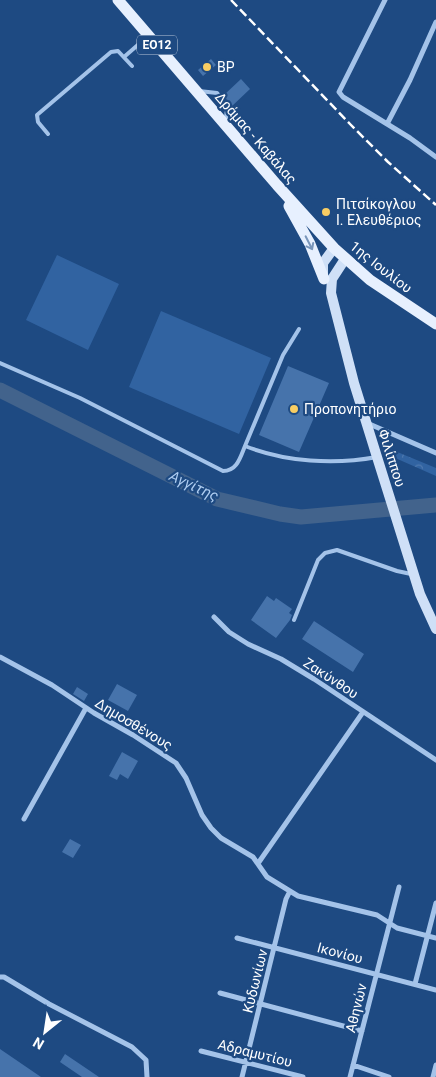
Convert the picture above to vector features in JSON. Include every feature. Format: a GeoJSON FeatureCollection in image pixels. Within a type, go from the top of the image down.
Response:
{"type":"FeatureCollection","features":[{"type":"Feature","properties":{"kind":"main road","name":"Δράμας - Καβάλας"},"geometry":{"type":"LineString","coordinates":[[118,0],[277,185],[334,248]]}},
{"type":"Feature","properties":{"kind":"main road"},"geometry":{"type":"LineString","coordinates":[[277,185],[310,244],[324,279]]}},
{"type":"Feature","properties":{"kind":"main road"},"geometry":{"type":"LineString","coordinates":[[324,279],[322,273],[324,263],[334,248]]}},
{"type":"Feature","properties":{"kind":"main road","name":"1ης Ιουλίου"},"geometry":{"type":"LineString","coordinates":[[334,248],[391,295],[436,324]]}},
{"type":"Feature","properties":{"kind":"main road"},"geometry":{"type":"LineString","coordinates":[[331,293],[332,279],[345,259]]}},
{"type":"Feature","properties":{"kind":"main road","name":"Φιλίππου"},"geometry":{"type":"LineString","coordinates":[[324,279],[331,293],[354,383],[398,525],[424,603],[436,629]]}},
{"type":"Feature","properties":{"kind":"street"},"geometry":{"type":"LineString","coordinates":[[386,0],[339,92],[342,98],[410,138],[436,157]]}},
{"type":"Feature","properties":{"kind":"street"},"geometry":{"type":"LineString","coordinates":[[387,124],[410,80],[436,22]]}},
{"type":"Feature","properties":{"kind":"street"},"geometry":{"type":"LineString","coordinates":[[366,423],[436,453]]}},
{"type":"Feature","properties":{"kind":"street","name":"Ζακύνθου"},"geometry":{"type":"LineString","coordinates":[[214,617],[229,632],[314,679],[436,760]]}},
{"type":"Feature","properties":{"kind":"street","name":"Δημοσθένους"},"geometry":{"type":"LineString","coordinates":[[0,657],[52,685],[176,763],[184,774],[202,815],[213,831],[221,838],[251,855],[259,862],[266,876],[301,897],[377,915],[397,928],[436,938]]}},
{"type":"Feature","properties":{"kind":"street"},"geometry":{"type":"LineString","coordinates":[[24,819],[86,708]]}},
{"type":"Feature","properties":{"kind":"street"},"geometry":{"type":"LineString","coordinates":[[259,862],[363,712]]}},
{"type":"Feature","properties":{"kind":"street","name":"Αθηνών"},"geometry":{"type":"LineString","coordinates":[[350,1077],[399,887]]}},
{"type":"Feature","properties":{"kind":"street","name":"Κυδωνίων"},"geometry":{"type":"LineString","coordinates":[[242,1077],[286,899],[290,891]]}},
{"type":"Feature","properties":{"kind":"street"},"geometry":{"type":"LineString","coordinates":[[415,984],[436,903]]}},
{"type":"Feature","properties":{"kind":"street","name":"Ικονίου"},"geometry":{"type":"LineString","coordinates":[[238,938],[436,990]]}},
{"type":"Feature","properties":{"kind":"street"},"geometry":{"type":"LineString","coordinates":[[0,977],[4,977],[49,1004],[132,1047],[146,1060],[147,1077]]}},
{"type":"Feature","properties":{"kind":"street"},"geometry":{"type":"LineString","coordinates":[[220,993],[362,1030]]}},
{"type":"Feature","properties":{"kind":"street","name":"Αδραμυτίου"},"geometry":{"type":"LineString","coordinates":[[201,1051],[302,1077]]}},
{"type":"Feature","properties":{"kind":"street"},"geometry":{"type":"LineString","coordinates":[[354,1065],[388,1077]]}},
{"type":"Feature","properties":{"kind":"street"},"geometry":{"type":"LineString","coordinates":[[433,1077],[436,1065]]}},
{"type":"Feature","properties":{"kind":"lane"},"geometry":{"type":"LineString","coordinates":[[124,57],[149,36]]}},
{"type":"Feature","properties":{"kind":"lane"},"geometry":{"type":"LineString","coordinates":[[48,134],[36,120],[38,113],[111,52],[118,51],[132,66]]}},
{"type":"Feature","properties":{"kind":"lane"},"geometry":{"type":"LineString","coordinates":[[0,363],[75,395],[220,470],[228,471],[236,466],[283,355],[299,329]]}},
{"type":"Feature","properties":{"kind":"lane"},"geometry":{"type":"LineString","coordinates":[[245,446],[266,454],[311,460],[347,460],[376,456]]}},
{"type":"Feature","properties":{"kind":"lane"},"geometry":{"type":"LineString","coordinates":[[294,620],[318,560],[325,553],[337,550],[396,571],[414,574]]}},
{"type":"Feature","properties":{"kind":"green space"},"geometry":{"type":"Polygon","coordinates":[[[57,255],[119,284],[88,350],[26,320],[57,255]]]}},
{"type":"Feature","properties":{"kind":"green space"},"geometry":{"type":"Polygon","coordinates":[[[161,311],[271,358],[239,434],[129,387],[161,311]]]}},
{"type":"Feature","properties":{"kind":"green space"},"geometry":{"type":"Polygon","coordinates":[[[390,449],[436,468],[436,476],[393,457],[390,449]]]}},
{"type":"Feature","properties":{"kind":"building","name":"BP"},"geometry":{"type":"Polygon","coordinates":[[[211,59],[216,65],[203,76],[198,70],[211,59]]]}},
{"type":"Feature","properties":{"kind":"building"},"geometry":{"type":"Polygon","coordinates":[[[241,79],[250,89],[231,107],[224,95],[241,79]]]}},
{"type":"Feature","properties":{"kind":"building","name":"Προπονητήριο"},"geometry":{"type":"Polygon","coordinates":[[[288,366],[329,383],[299,452],[259,435],[288,366]]]}},
{"type":"Feature","properties":{"kind":"building"},"geometry":{"type":"Polygon","coordinates":[[[267,596],[274,601],[276,598],[292,609],[289,613],[292,615],[290,620],[276,638],[251,620],[267,596]]]}},
{"type":"Feature","properties":{"kind":"building"},"geometry":{"type":"Polygon","coordinates":[[[314,621],[364,654],[353,672],[302,639],[314,621]]]}},
{"type":"Feature","properties":{"kind":"building"},"geometry":{"type":"Polygon","coordinates":[[[117,684],[137,695],[128,711],[108,700],[117,684]]]}},
{"type":"Feature","properties":{"kind":"building"},"geometry":{"type":"Polygon","coordinates":[[[77,687],[88,694],[84,701],[73,694],[77,687]]]}},
{"type":"Feature","properties":{"kind":"building"},"geometry":{"type":"Polygon","coordinates":[[[122,752],[138,761],[128,779],[120,774],[117,780],[109,776],[122,752]]]}},
{"type":"Feature","properties":{"kind":"building"},"geometry":{"type":"Polygon","coordinates":[[[70,839],[81,845],[73,858],[62,852],[70,839]]]}},
{"type":"Feature","properties":{"kind":"building"},"geometry":{"type":"Polygon","coordinates":[[[0,1049],[41,1077],[0,1077],[0,1049]]]}},
{"type":"Feature","properties":{"kind":"building"},"geometry":{"type":"Polygon","coordinates":[[[65,1054],[99,1077],[82,1077],[60,1062],[65,1054]]]}},
{"type":"Feature","properties":{"kind":"waterway","name":"Αγγίτης"},"geometry":{"type":"LineString","coordinates":[[0,390],[217,499],[301,517],[436,505]]}},
{"type":"Feature","properties":{"kind":"railway"},"geometry":{"type":"LineString","coordinates":[[231,0],[350,124],[388,162],[436,205]]}},
{"type":"Feature","properties":{"kind":"place","name":"BP"},"geometry":{"type":"Point","coordinates":[207,67]}},
{"type":"Feature","properties":{"kind":"place","name":"Πιτσίκογλου Ι. Ελευθέριος"},"geometry":{"type":"Point","coordinates":[326,212]}},
{"type":"Feature","properties":{"kind":"place","name":"Προπονητήριο"},"geometry":{"type":"Point","coordinates":[294,409]}}]}
